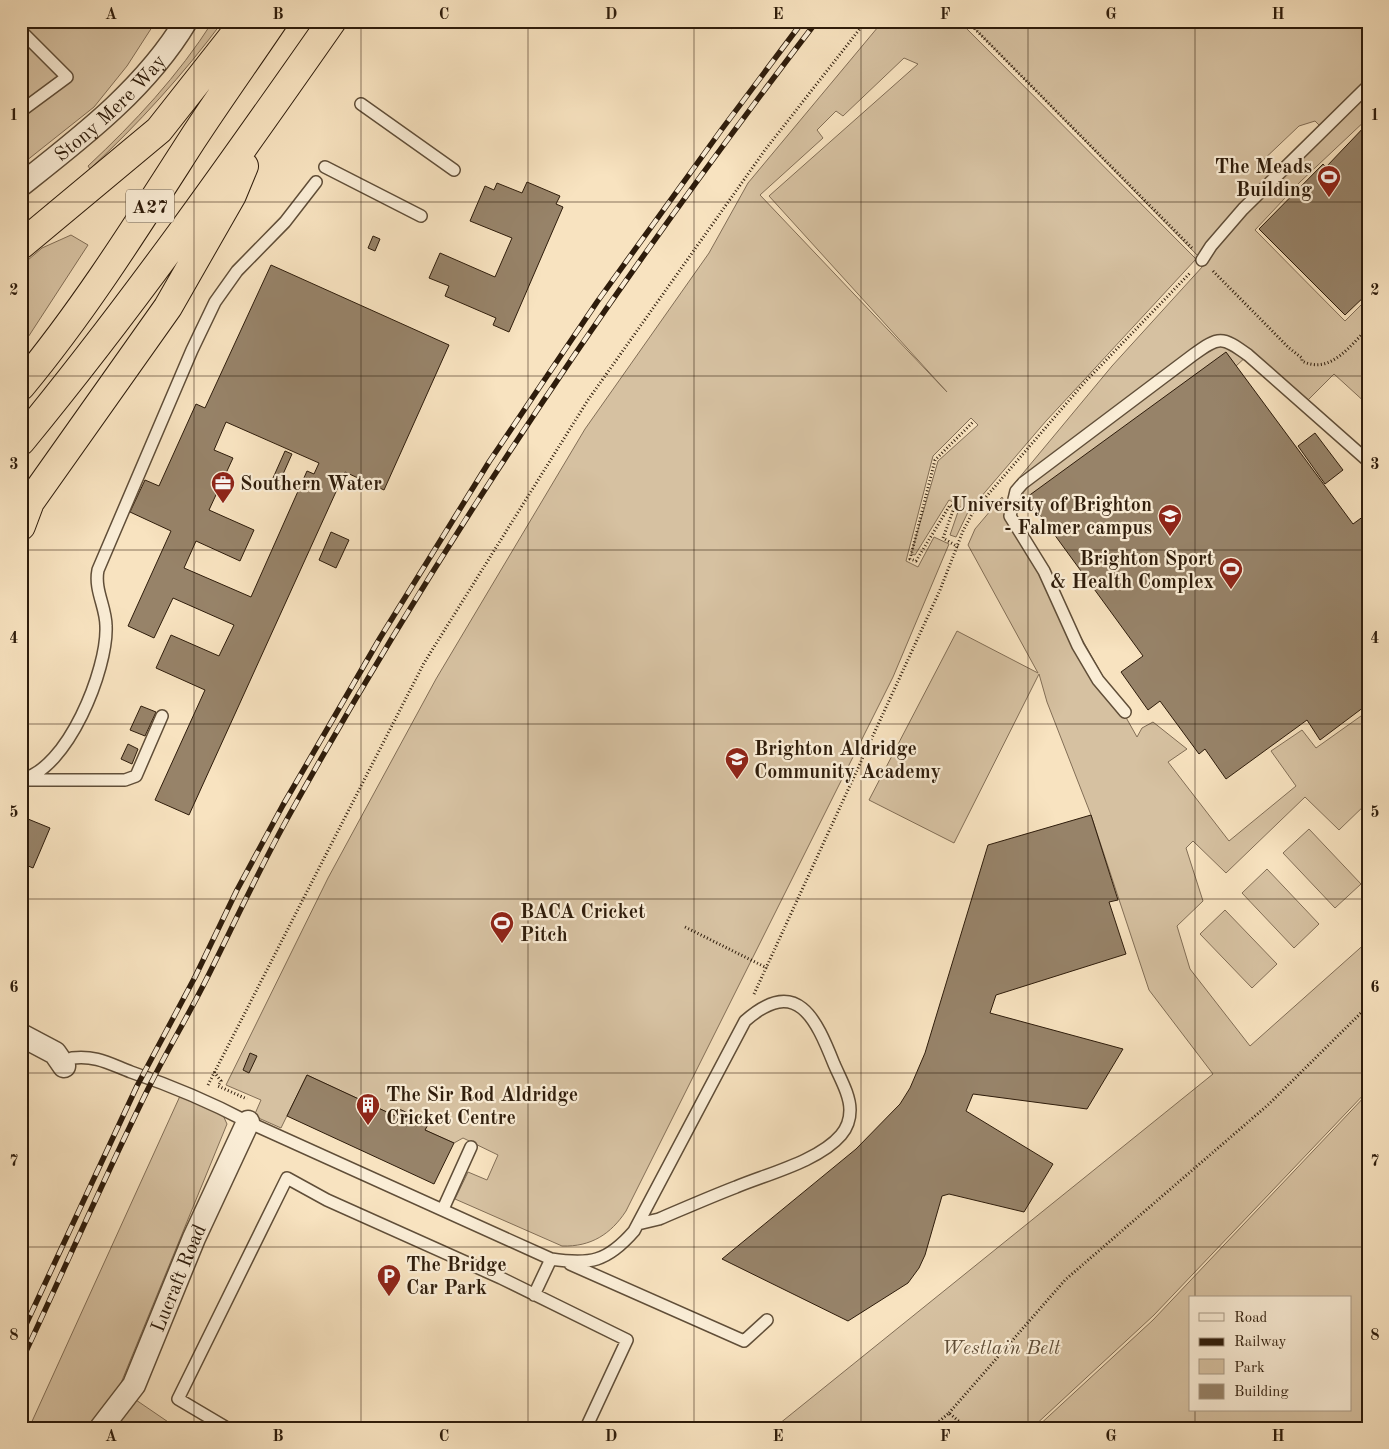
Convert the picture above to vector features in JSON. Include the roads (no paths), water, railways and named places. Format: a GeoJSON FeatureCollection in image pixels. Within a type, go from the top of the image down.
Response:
{"type":"FeatureCollection","features":[{"type":"Feature","properties":{"kind":"highway"},"geometry":{"type":"LineString","coordinates":[[21,245],[159,130],[245,21]]}},
{"type":"Feature","properties":{"kind":"highway","name":"A27"},"geometry":{"type":"LineString","coordinates":[[21,386],[52,349],[102,281],[194,138],[273,21]]}},
{"type":"Feature","properties":{"kind":"highway","name":"A27"},"geometry":{"type":"LineString","coordinates":[[21,441],[86,362],[260,125],[332,21]]}},
{"type":"Feature","properties":{"kind":"highway"},"geometry":{"type":"LineString","coordinates":[[24,513],[168,308],[232,195],[260,125]]}},
{"type":"Feature","properties":{"kind":"street","name":"Stony Mere Way"},"geometry":{"type":"LineString","coordinates":[[21,185],[73,144],[128,94],[175,40],[186,21]]}},
{"type":"Feature","properties":{"kind":"street"},"geometry":{"type":"LineString","coordinates":[[21,1035],[55,1053],[64,1066]]}},
{"type":"Feature","properties":{"kind":"street","name":"Lucraft Road"},"geometry":{"type":"LineString","coordinates":[[101,1428],[134,1385],[194,1238],[248,1122]]}},
{"type":"Feature","properties":{"kind":"lane"},"geometry":{"type":"LineString","coordinates":[[21,31],[67,77],[21,111]]}},
{"type":"Feature","properties":{"kind":"lane"},"geometry":{"type":"LineString","coordinates":[[1202,260],[1211,246],[1243,209],[1368,86]]}},
{"type":"Feature","properties":{"kind":"lane"},"geometry":{"type":"LineString","coordinates":[[361,104],[454,170]]}},
{"type":"Feature","properties":{"kind":"lane"},"geometry":{"type":"LineString","coordinates":[[325,167],[421,216]]}},
{"type":"Feature","properties":{"kind":"lane"},"geometry":{"type":"LineString","coordinates":[[21,779],[41,771],[60,752],[88,699],[101,666],[106,638],[105,616],[97,583],[98,570],[208,315],[237,271],[285,222],[316,182]]}},
{"type":"Feature","properties":{"kind":"lane"},"geometry":{"type":"LineString","coordinates":[[1125,712],[1098,680],[1078,646],[1044,571],[1010,516],[1016,491],[1023,483],[1193,355],[1218,341],[1228,340],[1248,355],[1368,461]]}},
{"type":"Feature","properties":{"kind":"lane"},"geometry":{"type":"LineString","coordinates":[[21,779],[125,780],[136,776],[162,716]]}},
{"type":"Feature","properties":{"kind":"lane"},"geometry":{"type":"LineString","coordinates":[[557,1260],[582,1263],[595,1260],[624,1242],[638,1224],[745,1021],[765,1006],[778,1003],[792,1004],[808,1012],[822,1034],[849,1102],[850,1117],[841,1136],[819,1151],[784,1168],[659,1219],[638,1224]]}},
{"type":"Feature","properties":{"kind":"lane"},"geometry":{"type":"LineString","coordinates":[[64,1066],[72,1058],[102,1059],[202,1098],[248,1122],[744,1341],[767,1320]]}},
{"type":"Feature","properties":{"kind":"lane"},"geometry":{"type":"LineString","coordinates":[[443,1209],[471,1148]]}},
{"type":"Feature","properties":{"kind":"lane"},"geometry":{"type":"LineString","coordinates":[[227,1428],[178,1400],[287,1178],[327,1200],[413,1237],[627,1340],[586,1428]]}},
{"type":"Feature","properties":{"kind":"lane"},"geometry":{"type":"LineString","coordinates":[[534,1295],[557,1260]]}},
{"type":"Feature","properties":{"kind":"railway"},"geometry":{"type":"LineString","coordinates":[[21,1335],[137,1086],[195,977],[237,890],[283,805],[380,638],[489,462],[597,302],[803,21]]}},
{"type":"Feature","properties":{"kind":"railway"},"geometry":{"type":"LineString","coordinates":[[21,1362],[150,1085],[280,833],[350,709],[474,506],[539,407],[675,212],[817,21]]}},
{"type":"Feature","properties":{"kind":"place","name":"The Meads Building"},"geometry":{"type":"Point","coordinates":[1329,198]}},
{"type":"Feature","properties":{"kind":"place","name":"Southern Water"},"geometry":{"type":"Point","coordinates":[223,504]}},
{"type":"Feature","properties":{"kind":"place","name":"University of Brighton - Falmer campus"},"geometry":{"type":"Point","coordinates":[1170,537]}},
{"type":"Feature","properties":{"kind":"place","name":"Brighton Sport & Health Complex"},"geometry":{"type":"Point","coordinates":[1231,590]}},
{"type":"Feature","properties":{"kind":"place","name":"Brighton Aldridge Community Academy"},"geometry":{"type":"Point","coordinates":[737,780]}},
{"type":"Feature","properties":{"kind":"place","name":"BACA Cricket Pitch"},"geometry":{"type":"Point","coordinates":[502,944]}},
{"type":"Feature","properties":{"kind":"place","name":"The Sir Rod Aldridge Cricket Centre"},"geometry":{"type":"Point","coordinates":[368,1126]}},
{"type":"Feature","properties":{"kind":"place","name":"The Bridge Car Park"},"geometry":{"type":"Point","coordinates":[389,1297]}},
{"type":"Feature","properties":{"kind":"park label","name":"Westlain Belt"},"geometry":{"type":"Point","coordinates":[1001,1347]}}]}
